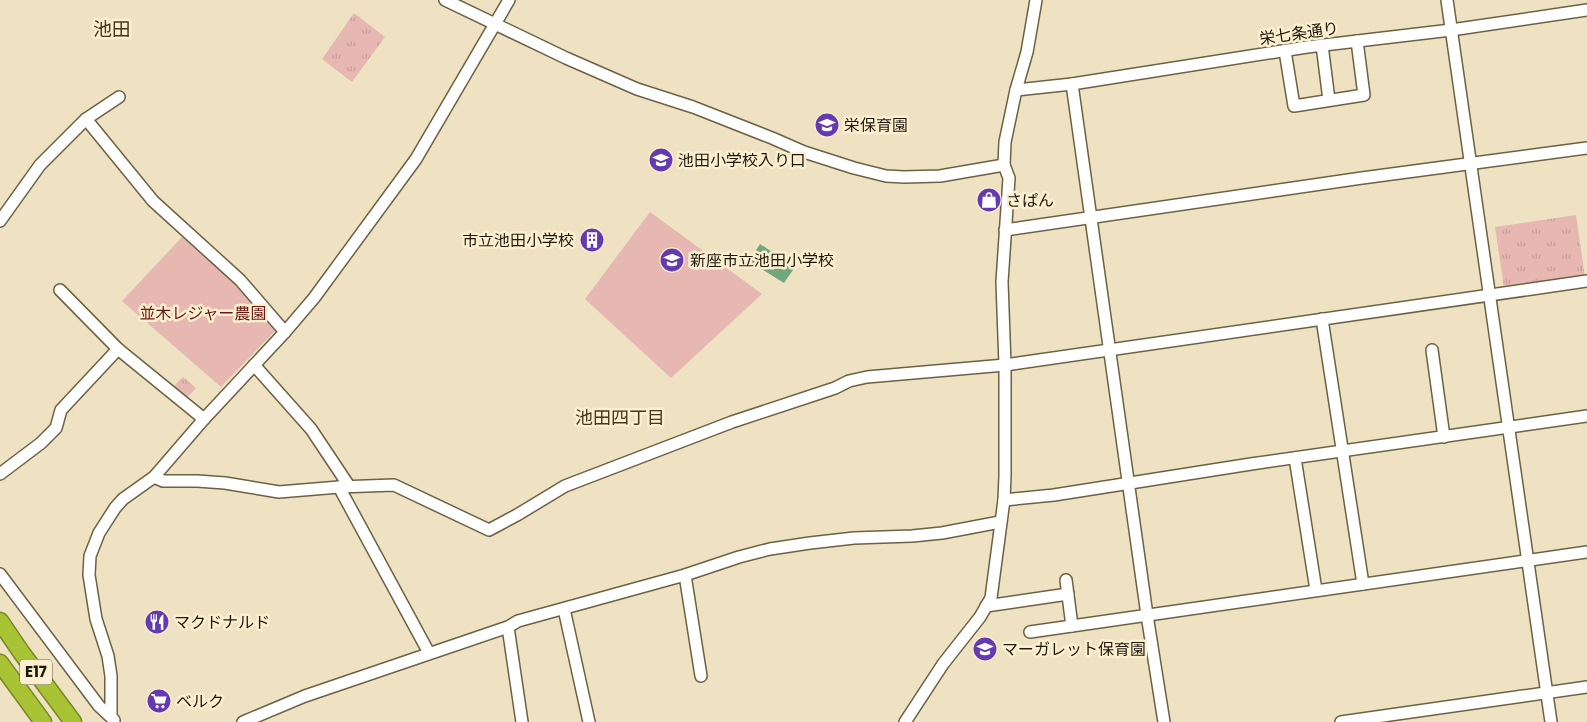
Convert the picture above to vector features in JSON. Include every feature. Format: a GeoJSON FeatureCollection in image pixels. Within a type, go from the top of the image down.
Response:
{"type":"FeatureCollection","features":[{"type":"Feature","properties":{"kind":"highway","name":"E17"},"geometry":{"type":"LineString","coordinates":[[0,621],[73,722]]}},
{"type":"Feature","properties":{"kind":"highway","name":"E17"},"geometry":{"type":"LineString","coordinates":[[0,663],[44,722]]}},
{"type":"Feature","properties":{"kind":"street"},"geometry":{"type":"LineString","coordinates":[[445,0],[566,58],[637,89],[693,107],[804,152],[854,168],[886,176],[904,177],[940,176],[1004,165]]}},
{"type":"Feature","properties":{"kind":"street"},"geometry":{"type":"LineString","coordinates":[[113,719],[108,656],[96,619],[89,575],[90,556],[99,533],[114,508],[154,477],[204,418],[285,332],[314,298],[416,160],[509,0]]}},
{"type":"Feature","properties":{"kind":"street"},"geometry":{"type":"LineString","coordinates":[[905,722],[943,664],[980,617],[991,598],[1004,500],[1005,365],[1002,282],[1009,178],[1004,165],[1005,142],[1016,90],[1027,52],[1036,0]]}},
{"type":"Feature","properties":{"kind":"street"},"geometry":{"type":"LineString","coordinates":[[1447,0],[1550,722]]}},
{"type":"Feature","properties":{"kind":"street","name":"栄七条通り"},"geometry":{"type":"LineString","coordinates":[[1016,90],[1072,84],[1286,51],[1587,10]]}},
{"type":"Feature","properties":{"kind":"street"},"geometry":{"type":"LineString","coordinates":[[1286,51],[1294,106],[1364,95],[1357,41]]}},
{"type":"Feature","properties":{"kind":"street"},"geometry":{"type":"LineString","coordinates":[[1322,46],[1329,100]]}},
{"type":"Feature","properties":{"kind":"street"},"geometry":{"type":"LineString","coordinates":[[1072,84],[1147,615],[1164,722]]}},
{"type":"Feature","properties":{"kind":"street"},"geometry":{"type":"LineString","coordinates":[[0,221],[40,165],[86,119],[120,97]]}},
{"type":"Feature","properties":{"kind":"street"},"geometry":{"type":"LineString","coordinates":[[86,119],[153,201],[240,280],[285,332]]}},
{"type":"Feature","properties":{"kind":"street"},"geometry":{"type":"LineString","coordinates":[[1005,230],[1587,148]]}},
{"type":"Feature","properties":{"kind":"street"},"geometry":{"type":"LineString","coordinates":[[154,477],[163,481],[197,480],[279,492],[394,485],[489,530],[518,515],[565,486],[732,422],[835,388],[848,381],[867,377],[1005,365],[1587,282]]}},
{"type":"Feature","properties":{"kind":"street"},"geometry":{"type":"LineString","coordinates":[[60,290],[118,349],[204,418]]}},
{"type":"Feature","properties":{"kind":"street"},"geometry":{"type":"LineString","coordinates":[[1322,319],[1363,584]]}},
{"type":"Feature","properties":{"kind":"street"},"geometry":{"type":"LineString","coordinates":[[0,474],[41,443],[56,428],[61,410],[118,349]]}},
{"type":"Feature","properties":{"kind":"street"},"geometry":{"type":"LineString","coordinates":[[1432,350],[1444,437]]}},
{"type":"Feature","properties":{"kind":"street"},"geometry":{"type":"LineString","coordinates":[[254,365],[311,429],[344,487],[429,653]]}},
{"type":"Feature","properties":{"kind":"street"},"geometry":{"type":"LineString","coordinates":[[1004,500],[1129,484],[1587,416]]}},
{"type":"Feature","properties":{"kind":"street"},"geometry":{"type":"LineString","coordinates":[[1295,458],[1316,590]]}},
{"type":"Feature","properties":{"kind":"street"},"geometry":{"type":"LineString","coordinates":[[243,722],[305,696],[508,627],[518,621],[684,575],[739,557],[810,542],[942,533],[1000,522]]}},
{"type":"Feature","properties":{"kind":"street"},"geometry":{"type":"LineString","coordinates":[[1030,632],[1587,552]]}},
{"type":"Feature","properties":{"kind":"street"},"geometry":{"type":"LineString","coordinates":[[0,574],[99,706],[113,719]]}},
{"type":"Feature","properties":{"kind":"street"},"geometry":{"type":"LineString","coordinates":[[684,575],[701,676]]}},
{"type":"Feature","properties":{"kind":"street"},"geometry":{"type":"LineString","coordinates":[[1066,580],[1072,626]]}},
{"type":"Feature","properties":{"kind":"street"},"geometry":{"type":"LineString","coordinates":[[986,606],[1068,594]]}},
{"type":"Feature","properties":{"kind":"street"},"geometry":{"type":"LineString","coordinates":[[564,609],[589,722]]}},
{"type":"Feature","properties":{"kind":"street"},"geometry":{"type":"LineString","coordinates":[[508,627],[522,722]]}},
{"type":"Feature","properties":{"kind":"street"},"geometry":{"type":"LineString","coordinates":[[1341,722],[1587,687]]}},
{"type":"Feature","properties":{"kind":"green space"},"geometry":{"type":"Polygon","coordinates":[[[354,13],[385,37],[352,82],[322,59],[354,13]]]}},
{"type":"Feature","properties":{"kind":"green space"},"geometry":{"type":"Polygon","coordinates":[[[650,212],[762,294],[671,378],[585,299],[650,212]]]}},
{"type":"Feature","properties":{"kind":"green space"},"geometry":{"type":"Polygon","coordinates":[[[1576,215],[1585,277],[1504,288],[1495,227],[1576,215]]]}},
{"type":"Feature","properties":{"kind":"green space","name":"並木レジャー農園"},"geometry":{"type":"Polygon","coordinates":[[[182,237],[239,287],[276,330],[221,387],[122,301],[182,237]]]}},
{"type":"Feature","properties":{"kind":"green space"},"geometry":{"type":"Polygon","coordinates":[[[183,377],[196,388],[186,399],[173,387],[183,377]]]}},
{"type":"Feature","properties":{"kind":"shaded area"},"geometry":{"type":"Polygon","coordinates":[[[760,244],[795,267],[784,283],[749,261],[760,244]]]}},
{"type":"Feature","properties":{"kind":"place","name":"栄保育園"},"geometry":{"type":"Point","coordinates":[827,125]}},
{"type":"Feature","properties":{"kind":"place","name":"池田小学校入り口"},"geometry":{"type":"Point","coordinates":[661,160]}},
{"type":"Feature","properties":{"kind":"place","name":"さぱん"},"geometry":{"type":"Point","coordinates":[989,200]}},
{"type":"Feature","properties":{"kind":"place","name":"市立池田小学校"},"geometry":{"type":"Point","coordinates":[592,240]}},
{"type":"Feature","properties":{"kind":"place","name":"新座市立池田小学校"},"geometry":{"type":"Point","coordinates":[672,260]}},
{"type":"Feature","properties":{"kind":"place","name":"マクドナルド"},"geometry":{"type":"Point","coordinates":[157,622]}},
{"type":"Feature","properties":{"kind":"place","name":"マーガレット保育園"},"geometry":{"type":"Point","coordinates":[985,649]}},
{"type":"Feature","properties":{"kind":"place","name":"ベルク"},"geometry":{"type":"Point","coordinates":[159,701]}},
{"type":"Feature","properties":{"kind":"district","name":"池田"},"geometry":{"type":"Point","coordinates":[112,29]}},
{"type":"Feature","properties":{"kind":"district","name":"池田四丁目"},"geometry":{"type":"Point","coordinates":[620,418]}}]}
